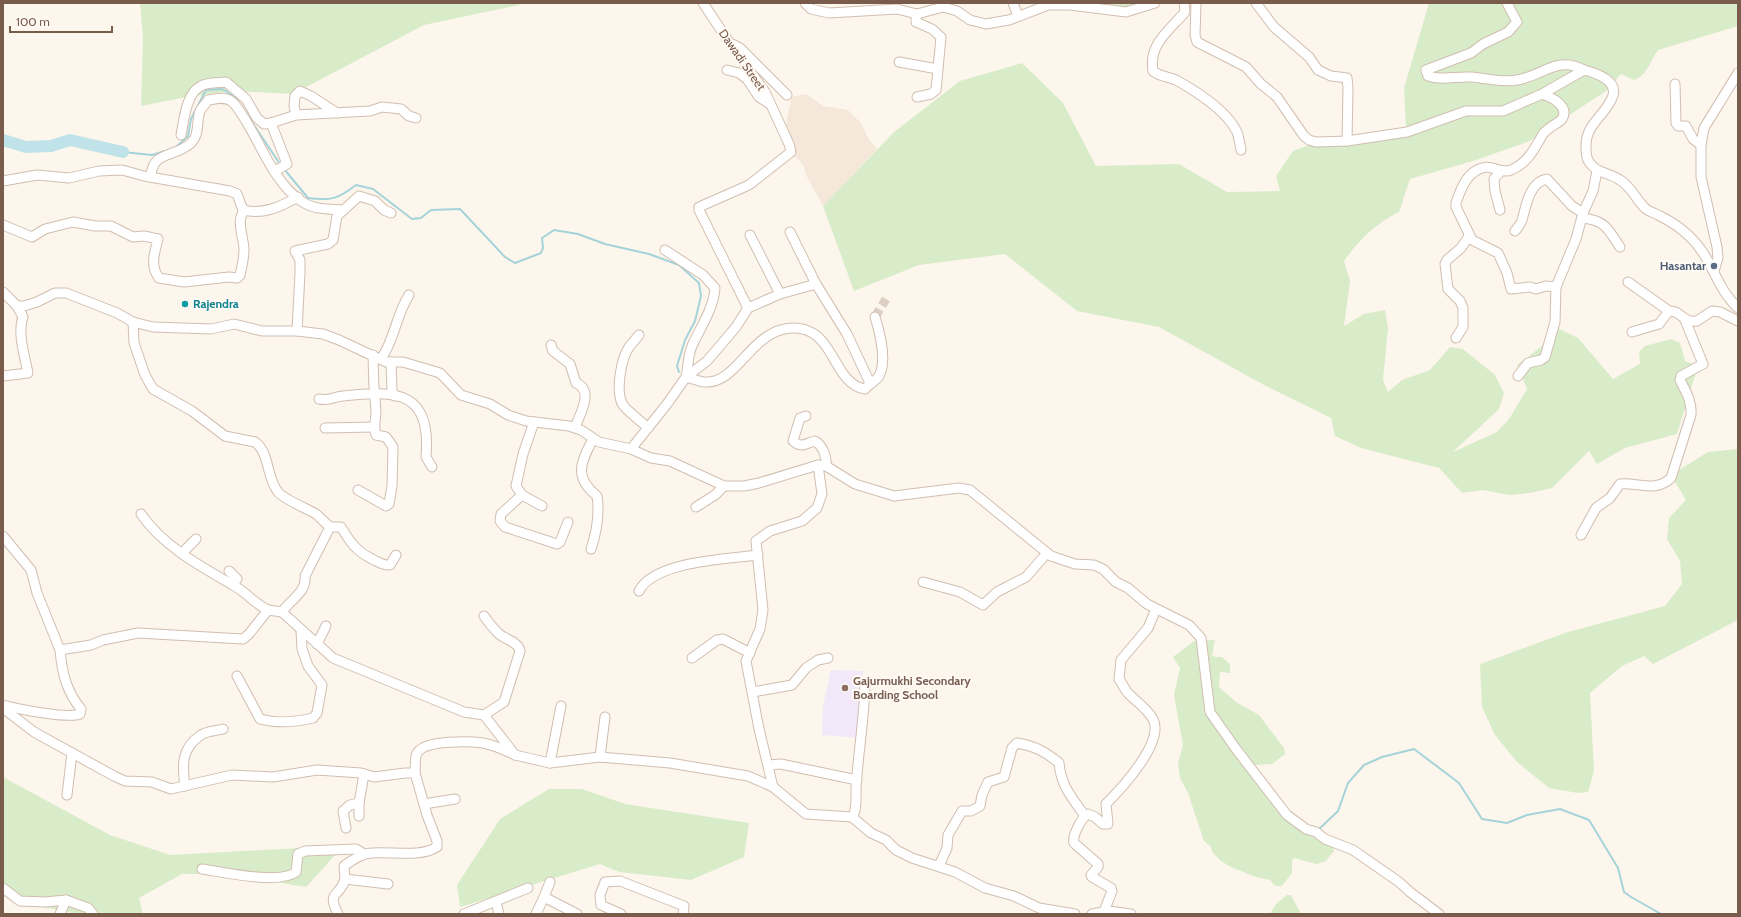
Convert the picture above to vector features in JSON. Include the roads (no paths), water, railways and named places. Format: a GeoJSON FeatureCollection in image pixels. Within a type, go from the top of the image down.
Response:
{"type":"FeatureCollection","features":[{"type":"Feature","properties":{"kind":"street","name":"Dawadi Street"},"geometry":{"type":"LineString","coordinates":[[703,3],[765,92],[789,144],[790,152],[750,185],[699,207],[715,244],[748,308]]}},
{"type":"Feature","properties":{"kind":"street"},"geometry":{"type":"LineString","coordinates":[[805,3],[811,9],[828,13],[897,9],[917,14],[944,7],[957,11],[970,20],[986,24],[994,24],[1048,5],[1070,5],[1126,12],[1155,3]]}},
{"type":"Feature","properties":{"kind":"street"},"geometry":{"type":"LineString","coordinates":[[848,13],[870,3]]}},
{"type":"Feature","properties":{"kind":"street"},"geometry":{"type":"LineString","coordinates":[[1013,3],[1018,16]]}},
{"type":"Feature","properties":{"kind":"street"},"geometry":{"type":"LineString","coordinates":[[1184,3],[1185,12],[1158,42],[1152,59],[1153,71],[1157,75],[1176,80],[1199,93],[1231,123],[1237,132],[1241,150]]}},
{"type":"Feature","properties":{"kind":"street"},"geometry":{"type":"LineString","coordinates":[[1196,3],[1195,35],[1197,42],[1246,67],[1261,84],[1277,97],[1296,127],[1309,140],[1316,142],[1348,141],[1407,132],[1466,111],[1503,110],[1542,94],[1584,70]]}},
{"type":"Feature","properties":{"kind":"street"},"geometry":{"type":"LineString","coordinates":[[1256,3],[1274,28],[1309,57],[1318,70],[1331,76],[1346,78],[1348,88],[1348,141]]}},
{"type":"Feature","properties":{"kind":"street"},"geometry":{"type":"LineString","coordinates":[[1507,3],[1517,22],[1516,25],[1508,32],[1460,58],[1426,70],[1428,76],[1444,79],[1470,76],[1489,80],[1516,80],[1558,64],[1576,66],[1604,77],[1609,81],[1612,88],[1613,98],[1589,129],[1586,139],[1588,161],[1597,171],[1619,179],[1634,192],[1647,210],[1678,226],[1689,236],[1701,248],[1714,270],[1723,292],[1738,308]]}},
{"type":"Feature","properties":{"kind":"street"},"geometry":{"type":"LineString","coordinates":[[916,18],[916,22],[932,29],[941,37],[936,90],[931,94],[917,97]]}},
{"type":"Feature","properties":{"kind":"street"},"geometry":{"type":"LineString","coordinates":[[729,42],[740,48],[786,95]]}},
{"type":"Feature","properties":{"kind":"street"},"geometry":{"type":"LineString","coordinates":[[899,62],[938,69]]}},
{"type":"Feature","properties":{"kind":"street"},"geometry":{"type":"LineString","coordinates":[[727,70],[740,73],[747,79],[759,97],[770,104]]}},
{"type":"Feature","properties":{"kind":"street"},"geometry":{"type":"LineString","coordinates":[[1714,270],[1718,258],[1717,247],[1701,177],[1704,128],[1738,73]]}},
{"type":"Feature","properties":{"kind":"street"},"geometry":{"type":"LineString","coordinates":[[181,135],[188,106],[193,94],[200,86],[226,82],[246,99],[257,118],[264,124],[296,115],[370,111],[382,107],[401,109],[409,116],[416,118]]}},
{"type":"Feature","properties":{"kind":"street"},"geometry":{"type":"LineString","coordinates":[[1675,84],[1676,123],[1678,126],[1686,126],[1693,139],[1702,145]]}},
{"type":"Feature","properties":{"kind":"street"},"geometry":{"type":"LineString","coordinates":[[296,115],[294,106],[295,96],[300,91],[338,113]]}},
{"type":"Feature","properties":{"kind":"street"},"geometry":{"type":"LineString","coordinates":[[1542,94],[1553,98],[1560,104],[1563,115],[1562,119],[1548,128],[1527,160],[1510,170],[1502,171],[1489,167],[1480,168],[1467,178],[1456,203],[1456,207],[1465,222],[1469,236],[1472,240],[1498,253],[1507,273],[1511,289],[1526,287],[1536,289],[1546,286],[1556,287]]}},
{"type":"Feature","properties":{"kind":"street"},"geometry":{"type":"LineString","coordinates":[[151,177],[154,162],[160,158],[183,150],[195,138],[200,111],[208,100],[221,98],[232,101],[275,171],[288,189],[301,201],[318,209],[343,210]]}},
{"type":"Feature","properties":{"kind":"street"},"geometry":{"type":"LineString","coordinates":[[271,123],[287,164],[275,171]]}},
{"type":"Feature","properties":{"kind":"street"},"geometry":{"type":"LineString","coordinates":[[3,181],[37,175],[69,178],[108,169],[122,170],[151,177],[230,191],[237,194],[243,210],[252,212],[265,211],[281,206],[298,197]]}},
{"type":"Feature","properties":{"kind":"street"},"geometry":{"type":"LineString","coordinates":[[1500,210],[1494,191],[1494,179],[1502,171]]}},
{"type":"Feature","properties":{"kind":"street"},"geometry":{"type":"LineString","coordinates":[[1518,376],[1528,363],[1541,360],[1545,357],[1555,322],[1556,287],[1576,239],[1582,216],[1593,191],[1597,171]]}},
{"type":"Feature","properties":{"kind":"street"},"geometry":{"type":"LineString","coordinates":[[1515,231],[1521,222],[1528,197],[1532,190],[1547,179],[1582,216],[1598,220],[1603,223],[1620,247]]}},
{"type":"Feature","properties":{"kind":"street"},"geometry":{"type":"LineString","coordinates":[[297,331],[300,260],[295,251],[328,244],[333,240],[338,216],[359,196],[374,201],[384,210],[391,213]]}},
{"type":"Feature","properties":{"kind":"street"},"geometry":{"type":"LineString","coordinates":[[3,225],[32,237],[45,229],[73,222],[95,226],[111,226],[133,237],[144,236],[158,239],[153,260],[155,272],[159,278],[184,282],[229,276],[237,278],[240,275],[244,248],[240,220],[241,214],[245,210]]}},
{"type":"Feature","properties":{"kind":"street"},"geometry":{"type":"LineString","coordinates":[[790,232],[816,284],[847,334],[870,383]]}},
{"type":"Feature","properties":{"kind":"street"},"geometry":{"type":"LineString","coordinates":[[750,235],[780,294]]}},
{"type":"Feature","properties":{"kind":"street"},"geometry":{"type":"LineString","coordinates":[[1456,338],[1463,327],[1463,308],[1460,301],[1448,289],[1445,264],[1447,260],[1461,248],[1469,236]]}},
{"type":"Feature","properties":{"kind":"street"},"geometry":{"type":"LineString","coordinates":[[665,250],[703,275],[715,288],[714,296],[704,322],[691,348],[686,377]]}},
{"type":"Feature","properties":{"kind":"street"},"geometry":{"type":"LineString","coordinates":[[1581,535],[1596,508],[1610,498],[1620,484],[1648,487],[1666,482],[1671,478],[1691,415],[1692,406],[1680,380],[1681,376],[1703,364],[1685,320],[1676,312],[1669,310],[1628,282]]}},
{"type":"Feature","properties":{"kind":"street"},"geometry":{"type":"LineString","coordinates":[[631,449],[686,377],[707,362],[736,327],[748,308],[780,294],[816,284]]}},
{"type":"Feature","properties":{"kind":"street"},"geometry":{"type":"LineString","coordinates":[[3,292],[17,306],[23,317],[21,322],[22,335],[28,373],[3,376]]}},
{"type":"Feature","properties":{"kind":"street"},"geometry":{"type":"LineString","coordinates":[[17,306],[24,306],[37,302],[55,293],[66,293],[116,312],[133,322],[153,328],[211,329],[234,324],[262,331],[297,331],[333,337],[390,362],[403,362],[440,373],[461,396],[490,404],[508,415],[534,422],[575,428],[599,442],[631,449],[651,458],[670,461],[724,486],[744,486],[759,483],[822,466],[827,460],[820,444],[815,441],[803,446],[798,445],[794,441],[800,418],[806,416]]}},
{"type":"Feature","properties":{"kind":"street"},"geometry":{"type":"LineString","coordinates":[[358,490],[386,506],[389,504],[392,486],[393,447],[386,437],[376,435],[374,427],[376,412],[373,395],[377,357],[394,333],[400,311],[409,295]]}},
{"type":"Feature","properties":{"kind":"street"},"geometry":{"type":"LineString","coordinates":[[1632,332],[1659,324],[1669,310]]}},
{"type":"Feature","properties":{"kind":"street"},"geometry":{"type":"LineString","coordinates":[[1685,320],[1697,321],[1709,312],[1716,311],[1738,321]]}},
{"type":"Feature","properties":{"kind":"street"},"geometry":{"type":"LineString","coordinates":[[686,377],[703,382],[715,381],[726,375],[761,339],[773,331],[793,328],[810,331],[818,336],[836,359],[842,373],[856,388],[865,389],[870,383],[875,381],[882,368],[882,345],[875,317]]}},
{"type":"Feature","properties":{"kind":"street"},"geometry":{"type":"LineString","coordinates":[[133,322],[134,343],[145,375],[152,389],[192,411],[225,436],[255,442],[258,444],[263,451],[272,482],[278,492],[318,516],[330,527],[341,527],[354,548],[363,555],[381,564],[390,565],[396,554]]}},
{"type":"Feature","properties":{"kind":"street"},"geometry":{"type":"LineString","coordinates":[[639,335],[628,348],[622,367],[620,393],[623,405],[648,428]]}},
{"type":"Feature","properties":{"kind":"street"},"geometry":{"type":"LineString","coordinates":[[551,345],[553,351],[570,364],[576,383],[581,385],[585,391],[582,410],[575,428]]}},
{"type":"Feature","properties":{"kind":"street"},"geometry":{"type":"LineString","coordinates":[[390,362],[392,392],[395,396]]}},
{"type":"Feature","properties":{"kind":"street"},"geometry":{"type":"LineString","coordinates":[[319,399],[330,401],[341,396],[373,395],[404,397],[412,401],[425,422],[427,438],[426,457],[432,466]]}},
{"type":"Feature","properties":{"kind":"street"},"geometry":{"type":"LineString","coordinates":[[534,422],[523,454],[516,486],[522,494],[542,506]]}},
{"type":"Feature","properties":{"kind":"street"},"geometry":{"type":"LineString","coordinates":[[325,428],[374,427]]}},
{"type":"Feature","properties":{"kind":"street"},"geometry":{"type":"LineString","coordinates":[[591,549],[596,533],[599,506],[597,496],[585,486],[581,471],[587,450],[593,439]]}},
{"type":"Feature","properties":{"kind":"street"},"geometry":{"type":"LineString","coordinates":[[822,466],[855,484],[894,496],[959,488],[970,490],[1051,556],[1075,564],[1094,565],[1103,569],[1116,582],[1128,588],[1156,609],[1189,625],[1201,638],[1210,712],[1236,749],[1287,815],[1306,829],[1316,832],[1325,839],[1353,850],[1399,882],[1438,914]]}},
{"type":"Feature","properties":{"kind":"street"},"geometry":{"type":"LineString","coordinates":[[773,787],[759,728],[746,661],[760,629],[763,610],[756,541],[770,530],[802,521],[817,508],[822,494],[822,466]]}},
{"type":"Feature","properties":{"kind":"street"},"geometry":{"type":"LineString","coordinates":[[696,507],[715,495],[724,486]]}},
{"type":"Feature","properties":{"kind":"street"},"geometry":{"type":"LineString","coordinates":[[522,494],[501,514],[500,521],[505,526],[557,544],[560,542],[568,522]]}},
{"type":"Feature","properties":{"kind":"street"},"geometry":{"type":"LineString","coordinates":[[140,514],[165,540],[203,568],[242,590],[258,605],[268,610],[282,612],[333,658],[464,712],[484,716],[515,754]]}},
{"type":"Feature","properties":{"kind":"street"},"geometry":{"type":"LineString","coordinates":[[282,612],[306,584],[305,576],[330,527]]}},
{"type":"Feature","properties":{"kind":"street"},"geometry":{"type":"LineString","coordinates":[[3,536],[31,570],[37,593],[55,633],[60,650],[63,675],[72,699],[81,709],[80,714],[68,716],[28,712],[3,705]]}},
{"type":"Feature","properties":{"kind":"street"},"geometry":{"type":"LineString","coordinates":[[182,553],[196,539]]}},
{"type":"Feature","properties":{"kind":"street"},"geometry":{"type":"LineString","coordinates":[[922,582],[960,592],[983,605],[997,592],[1026,577],[1047,553]]}},
{"type":"Feature","properties":{"kind":"street"},"geometry":{"type":"LineString","coordinates":[[639,591],[641,586],[663,571],[690,564],[758,556]]}},
{"type":"Feature","properties":{"kind":"street"},"geometry":{"type":"LineString","coordinates":[[229,571],[237,579],[234,585]]}},
{"type":"Feature","properties":{"kind":"street"},"geometry":{"type":"LineString","coordinates":[[1085,816],[1088,814],[1095,817],[1103,824],[1108,824],[1106,804],[1128,781],[1154,740],[1154,720],[1142,703],[1128,693],[1119,679],[1121,660],[1148,628],[1156,609]]}},
{"type":"Feature","properties":{"kind":"street"},"geometry":{"type":"LineString","coordinates":[[60,650],[91,645],[102,640],[138,633],[243,639],[249,634],[268,610]]}},
{"type":"Feature","properties":{"kind":"street"},"geometry":{"type":"LineString","coordinates":[[484,616],[499,635],[510,639],[520,651],[504,702],[484,716]]}},
{"type":"Feature","properties":{"kind":"street"},"geometry":{"type":"LineString","coordinates":[[317,644],[326,626]]}},
{"type":"Feature","properties":{"kind":"street"},"geometry":{"type":"LineString","coordinates":[[238,676],[260,719],[288,722],[313,718],[317,713],[322,684],[308,666],[302,649],[301,630]]}},
{"type":"Feature","properties":{"kind":"street"},"geometry":{"type":"LineString","coordinates":[[692,658],[717,640],[723,639],[750,652]]}},
{"type":"Feature","properties":{"kind":"street"},"geometry":{"type":"LineString","coordinates":[[753,692],[792,685],[806,668],[818,660],[828,658]]}},
{"type":"Feature","properties":{"kind":"street"},"geometry":{"type":"LineString","coordinates":[[852,817],[856,808],[859,747],[864,714],[865,686]]}},
{"type":"Feature","properties":{"kind":"street"},"geometry":{"type":"LineString","coordinates":[[550,763],[561,706]]}},
{"type":"Feature","properties":{"kind":"street"},"geometry":{"type":"LineString","coordinates":[[3,708],[34,732],[125,781],[152,782],[171,789],[232,775],[272,777],[316,770],[364,774],[374,777],[416,773]]}},
{"type":"Feature","properties":{"kind":"street"},"geometry":{"type":"LineString","coordinates":[[600,756],[605,717]]}},
{"type":"Feature","properties":{"kind":"street"},"geometry":{"type":"LineString","coordinates":[[185,786],[182,768],[184,756],[188,747],[202,734],[223,729]]}},
{"type":"Feature","properties":{"kind":"street"},"geometry":{"type":"LineString","coordinates":[[338,914],[333,896],[345,879],[344,866],[364,854],[405,854],[432,850],[437,847],[437,841],[424,804],[416,773],[416,754],[418,751],[432,745],[470,742],[500,748],[515,754],[550,763],[600,756],[724,771],[748,776],[773,787],[806,814],[852,817],[871,832],[886,840],[896,850],[912,858],[939,866],[969,878],[985,888],[1014,896],[1039,908],[1075,914]]}},
{"type":"Feature","properties":{"kind":"street"},"geometry":{"type":"LineString","coordinates":[[939,866],[947,848],[948,835],[962,811],[971,811],[980,806],[982,795],[988,782],[1004,777],[1012,748],[1017,743],[1030,745],[1044,751],[1059,763],[1063,783],[1085,816]]}},
{"type":"Feature","properties":{"kind":"street"},"geometry":{"type":"LineString","coordinates":[[67,795],[72,753]]}},
{"type":"Feature","properties":{"kind":"street"},"geometry":{"type":"LineString","coordinates":[[769,765],[781,764],[857,780]]}},
{"type":"Feature","properties":{"kind":"street"},"geometry":{"type":"LineString","coordinates":[[359,816],[359,803],[364,774]]}},
{"type":"Feature","properties":{"kind":"street"},"geometry":{"type":"LineString","coordinates":[[424,804],[455,799]]}},
{"type":"Feature","properties":{"kind":"street"},"geometry":{"type":"LineString","coordinates":[[346,828],[343,811],[350,805],[359,803]]}},
{"type":"Feature","properties":{"kind":"street"},"geometry":{"type":"LineString","coordinates":[[1085,816],[1073,842],[1098,864],[1098,867],[1091,875],[1092,877],[1111,888],[1112,891],[1103,913]]}},
{"type":"Feature","properties":{"kind":"street"},"geometry":{"type":"LineString","coordinates":[[202,869],[258,878],[294,874],[296,872],[298,854],[305,851],[356,849],[364,854]]}},
{"type":"Feature","properties":{"kind":"street"},"geometry":{"type":"LineString","coordinates":[[345,879],[388,884]]}},
{"type":"Feature","properties":{"kind":"street"},"geometry":{"type":"LineString","coordinates":[[621,914],[601,905],[600,895],[605,882],[620,881],[684,906],[683,914]]}},
{"type":"Feature","properties":{"kind":"street"},"geometry":{"type":"LineString","coordinates":[[536,914],[550,882]]}},
{"type":"Feature","properties":{"kind":"street"},"geometry":{"type":"LineString","coordinates":[[3,888],[20,901],[45,902],[66,900],[88,908],[93,914]]}},
{"type":"Feature","properties":{"kind":"street"},"geometry":{"type":"LineString","coordinates":[[469,913],[528,888]]}},
{"type":"Feature","properties":{"kind":"street"},"geometry":{"type":"LineString","coordinates":[[544,897],[577,914]]}},
{"type":"Feature","properties":{"kind":"street"},"geometry":{"type":"LineString","coordinates":[[60,914],[66,900]]}},
{"type":"Feature","properties":{"kind":"street"},"geometry":{"type":"LineString","coordinates":[[496,902],[499,914]]}},
{"type":"Feature","properties":{"kind":"street"},"geometry":{"type":"LineString","coordinates":[[1092,914],[1131,914]]}},
{"type":"Feature","properties":{"kind":"waterway"},"geometry":{"type":"LineString","coordinates":[[175,148],[188,136],[191,119],[206,90],[222,89],[235,97],[280,164]]}},
{"type":"Feature","properties":{"kind":"waterway"},"geometry":{"type":"LineString","coordinates":[[3,140],[26,147],[51,146],[70,140],[123,152]]}},
{"type":"Feature","properties":{"kind":"waterway"},"geometry":{"type":"LineString","coordinates":[[123,152],[152,155],[165,151]]}},
{"type":"Feature","properties":{"kind":"waterway"},"geometry":{"type":"LineString","coordinates":[[284,169],[308,198],[334,198],[356,185],[373,189],[412,219],[421,218],[431,210],[460,209],[505,257],[515,263],[541,253],[543,248],[542,238],[554,230],[578,234],[605,244],[649,254],[679,265],[699,283],[701,296],[695,321],[685,340],[677,366],[679,372]]}},
{"type":"Feature","properties":{"kind":"waterway"},"geometry":{"type":"LineString","coordinates":[[1318,830],[1338,811],[1348,783],[1364,765],[1382,757],[1414,749],[1459,783],[1482,819],[1507,823],[1527,815],[1560,809],[1589,820],[1618,868],[1624,892],[1661,914]]}},
{"type":"Feature","properties":{"kind":"tunnel"},"geometry":{"type":"LineString","coordinates":[[875,317],[886,299]]}},
{"type":"Feature","properties":{"kind":"place","name":"Hasantar"},"geometry":{"type":"Point","coordinates":[1714,266]}},
{"type":"Feature","properties":{"kind":"place","name":"Rajendra"},"geometry":{"type":"Point","coordinates":[185,304]}},
{"type":"Feature","properties":{"kind":"place","name":"Gajurmukhi Secondary Boarding School"},"geometry":{"type":"Point","coordinates":[845,688]}}]}
